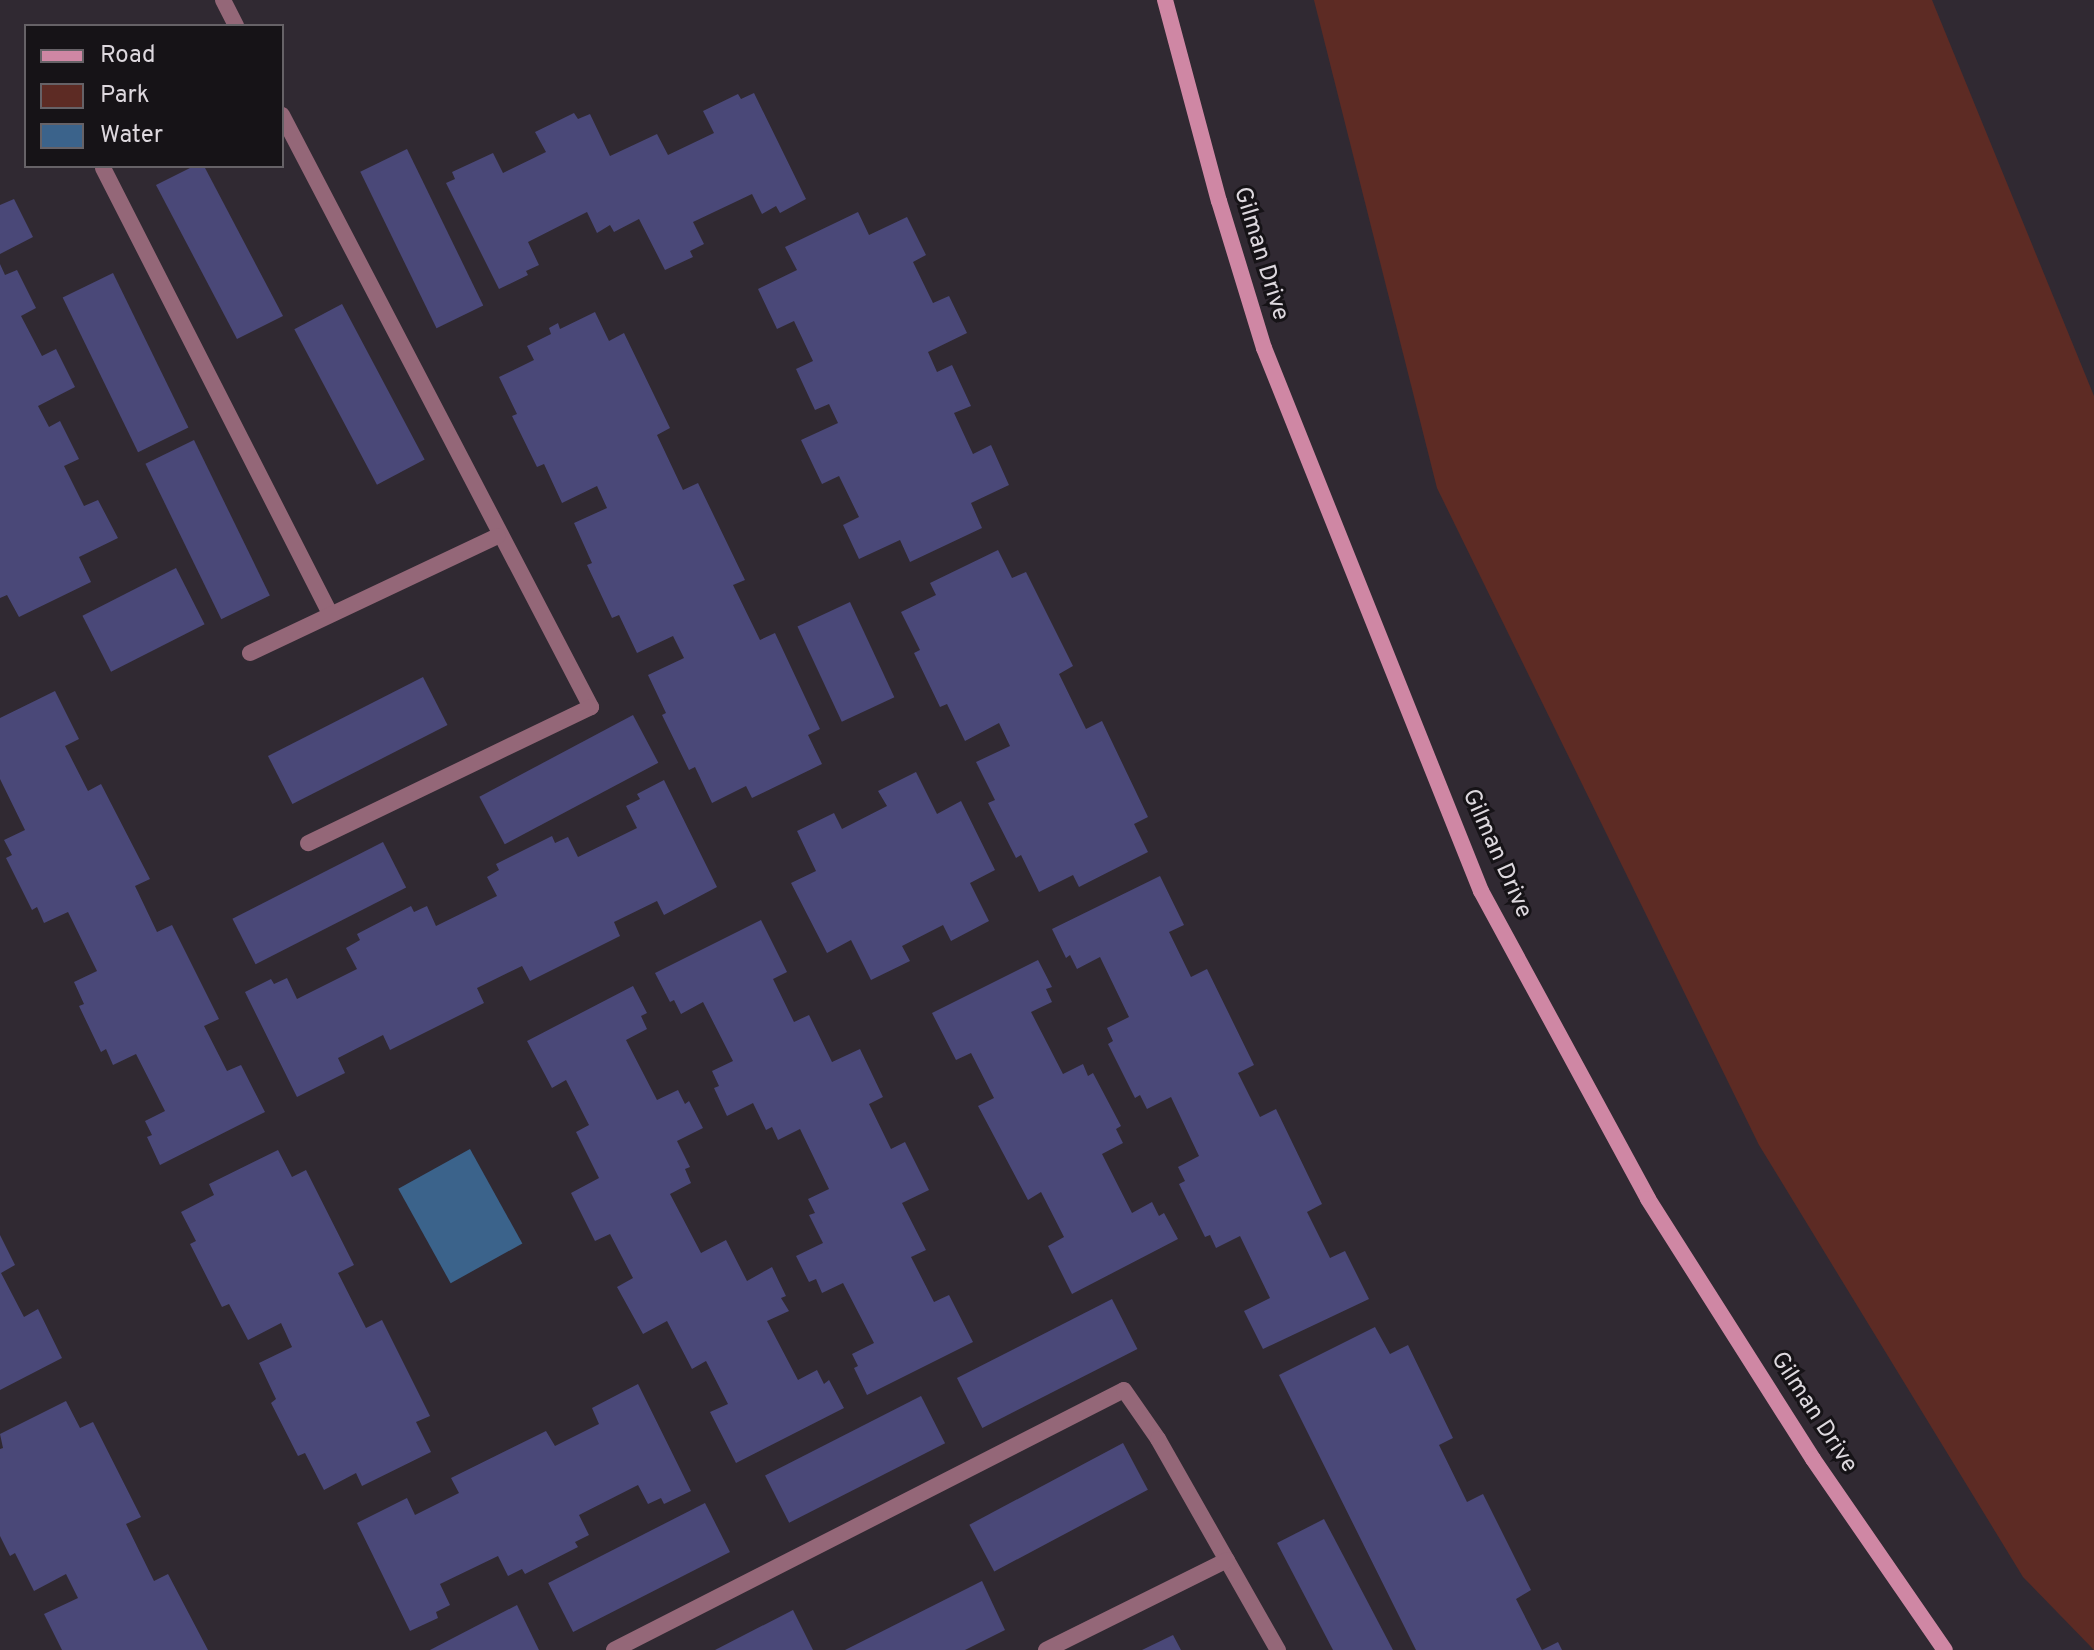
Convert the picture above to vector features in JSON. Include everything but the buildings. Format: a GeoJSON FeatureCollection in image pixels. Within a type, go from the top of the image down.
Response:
{"type":"FeatureCollection","features":[{"type":"Feature","properties":{"kind":"main road","name":"Gilman Drive"},"geometry":{"type":"LineString","coordinates":[[1165,0],[1219,201],[1264,348],[1481,891],[1648,1199],[1813,1459],[1945,1650]]}},
{"type":"Feature","properties":{"kind":"lane"},"geometry":{"type":"LineString","coordinates":[[223,0],[235,24]]}},
{"type":"Feature","properties":{"kind":"lane"},"geometry":{"type":"LineString","coordinates":[[284,119],[498,536],[591,707],[308,843]]}},
{"type":"Feature","properties":{"kind":"lane"},"geometry":{"type":"LineString","coordinates":[[103,168],[330,613]]}},
{"type":"Feature","properties":{"kind":"lane"},"geometry":{"type":"LineString","coordinates":[[250,653],[498,536]]}},
{"type":"Feature","properties":{"kind":"lane"},"geometry":{"type":"LineString","coordinates":[[614,1650],[1124,1390],[1158,1439],[1278,1650]]}},
{"type":"Feature","properties":{"kind":"lane"},"geometry":{"type":"LineString","coordinates":[[1046,1650],[1227,1560]]}},
{"type":"Feature","properties":{"kind":"green space"},"geometry":{"type":"Polygon","coordinates":[[[1314,0],[1932,0],[2094,396],[2094,1650],[2023,1577],[1759,1145],[1437,488],[1314,0]]]}},
{"type":"Feature","properties":{"kind":"water"},"geometry":{"type":"Polygon","coordinates":[[[470,1149],[522,1243],[451,1283],[398,1189],[470,1149]]]}}]}
